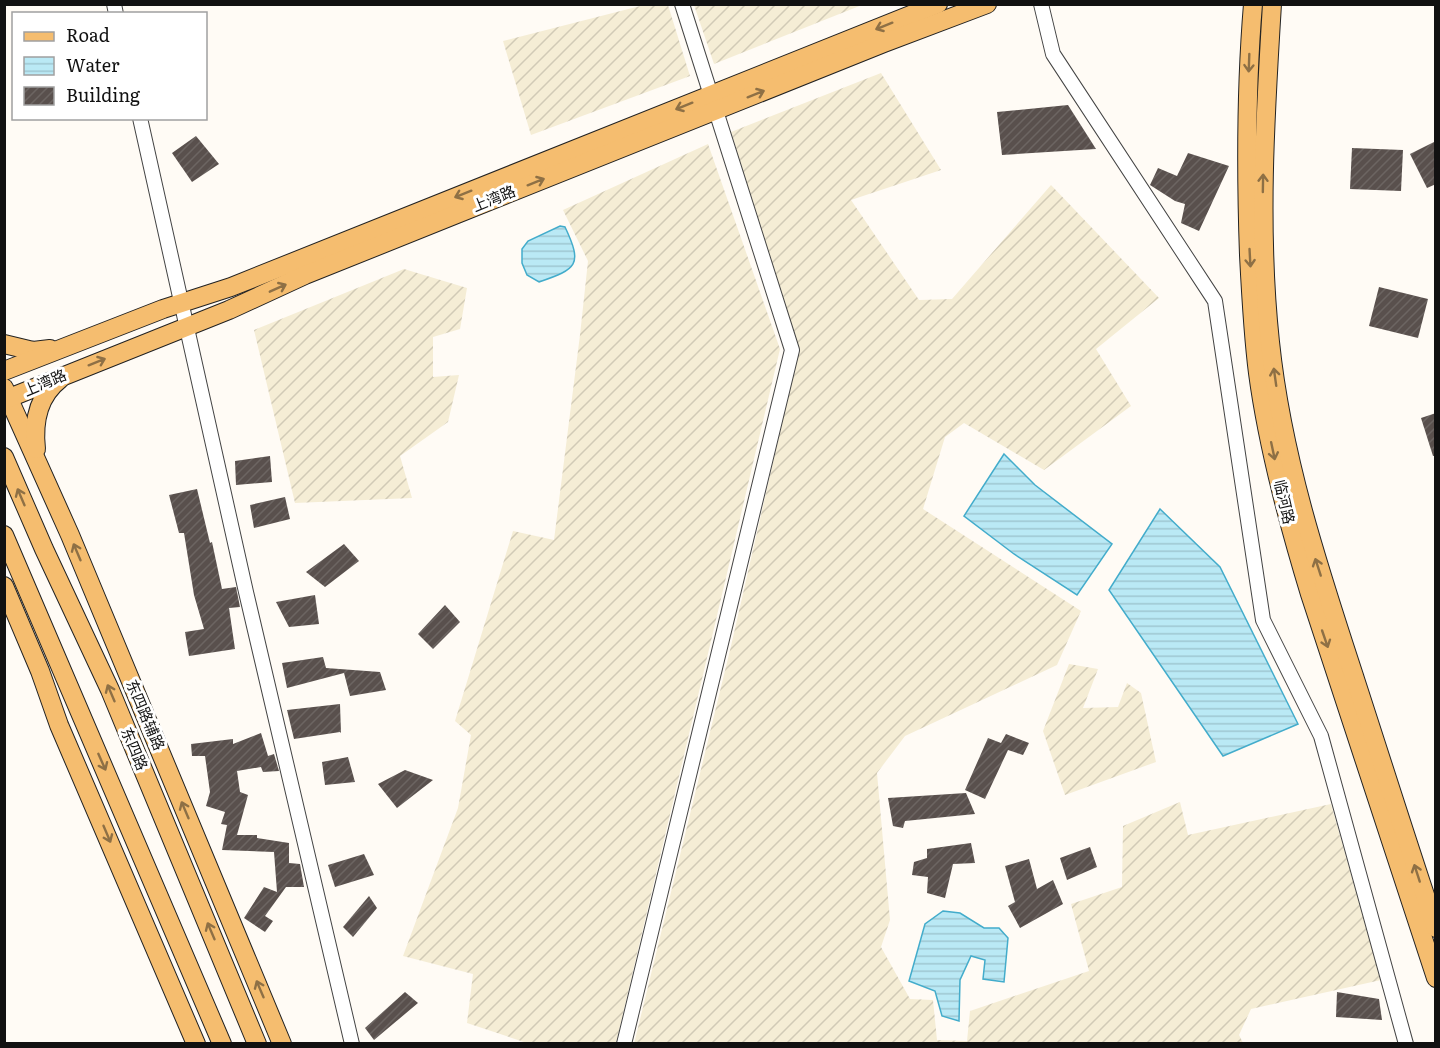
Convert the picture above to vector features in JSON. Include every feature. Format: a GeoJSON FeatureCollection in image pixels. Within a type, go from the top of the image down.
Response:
{"type":"FeatureCollection","features":[{"type":"Feature","properties":{"kind":"main road","name":"上湾路"},"geometry":{"type":"LineString","coordinates":[[6,396],[68,374],[187,326],[939,4]]}},
{"type":"Feature","properties":{"kind":"main road","name":"上湾路"},"geometry":{"type":"LineString","coordinates":[[4,371],[181,303],[231,287],[714,102],[884,43],[987,4]]}},
{"type":"Feature","properties":{"kind":"main road","name":"临河路"},"geometry":{"type":"LineString","coordinates":[[1253,4],[1248,105],[1248,232],[1254,332],[1265,414],[1285,506],[1303,572],[1436,978]]}},
{"type":"Feature","properties":{"kind":"main road","name":"临河路"},"geometry":{"type":"LineString","coordinates":[[1272,4],[1264,165],[1263,252],[1270,342],[1281,417],[1298,495],[1316,561],[1436,928]]}},
{"type":"Feature","properties":{"kind":"main road"},"geometry":{"type":"LineString","coordinates":[[4,344],[33,351],[73,345]]}},
{"type":"Feature","properties":{"kind":"main road"},"geometry":{"type":"LineString","coordinates":[[40,468],[35,441],[37,415],[47,392],[68,374]]}},
{"type":"Feature","properties":{"kind":"main road","name":"东四路辅路"},"geometry":{"type":"LineString","coordinates":[[6,396],[92,588],[282,1044]]}},
{"type":"Feature","properties":{"kind":"main road","name":"东四路"},"geometry":{"type":"LineString","coordinates":[[4,457],[100,670],[258,1044]]}},
{"type":"Feature","properties":{"kind":"main road"},"geometry":{"type":"LineString","coordinates":[[4,535],[222,1044]]}},
{"type":"Feature","properties":{"kind":"main road"},"geometry":{"type":"LineString","coordinates":[[4,586],[46,687],[59,725],[193,1040]]}},
{"type":"Feature","properties":{"kind":"main road"},"geometry":{"type":"LineString","coordinates":[[92,588],[100,670]]}},
{"type":"Feature","properties":{"kind":"main road"},"geometry":{"type":"LineString","coordinates":[[35,605],[46,687]]}},
{"type":"Feature","properties":{"kind":"street"},"geometry":{"type":"LineString","coordinates":[[624,1044],[792,350],[682,4]]}},
{"type":"Feature","properties":{"kind":"street"},"geometry":{"type":"LineString","coordinates":[[1041,4],[1053,54],[1215,301],[1263,621],[1321,736],[1406,1044]]}},
{"type":"Feature","properties":{"kind":"street"},"geometry":{"type":"LineString","coordinates":[[140,120],[246,592],[352,1044]]}},
{"type":"Feature","properties":{"kind":"shaded area"},"geometry":{"type":"Polygon","coordinates":[[[648,4],[668,5],[690,76],[531,135],[503,41],[648,4]]]}},
{"type":"Feature","properties":{"kind":"shaded area"},"geometry":{"type":"Polygon","coordinates":[[[694,4],[862,5],[714,64],[694,4]]]}},
{"type":"Feature","properties":{"kind":"shaded area"},"geometry":{"type":"Polygon","coordinates":[[[881,73],[941,170],[851,200],[919,300],[952,299],[1051,185],[1159,298],[1096,349],[1131,406],[1044,470],[964,423],[945,437],[923,509],[1081,611],[1057,665],[905,736],[877,773],[890,920],[881,947],[910,999],[933,1000],[937,1040],[967,1041],[970,1011],[1089,971],[1071,904],[1122,887],[1123,826],[1180,802],[1188,835],[1331,804],[1381,980],[1251,1009],[1239,1035],[1243,1043],[634,1044],[731,646],[798,353],[731,132],[881,73]]]}},
{"type":"Feature","properties":{"kind":"shaded area"},"geometry":{"type":"Polygon","coordinates":[[[708,144],[780,349],[616,1043],[527,1043],[467,1023],[473,974],[403,956],[458,808],[471,735],[455,721],[513,531],[554,540],[588,261],[563,210],[708,144]]]}},
{"type":"Feature","properties":{"kind":"shaded area"},"geometry":{"type":"Polygon","coordinates":[[[404,269],[467,288],[460,329],[433,337],[433,377],[459,375],[448,422],[400,456],[412,498],[295,503],[254,330],[404,269]]]}},
{"type":"Feature","properties":{"kind":"shaded area"},"geometry":{"type":"Polygon","coordinates":[[[1069,664],[1098,669],[1083,708],[1118,707],[1127,683],[1141,693],[1156,762],[1065,795],[1043,731],[1069,664]]]}},
{"type":"Feature","properties":{"kind":"water"},"geometry":{"type":"Polygon","coordinates":[[[560,226],[565,227],[571,240],[575,258],[573,264],[562,273],[539,282],[527,275],[522,263],[522,249],[528,241],[560,226]]]}},
{"type":"Feature","properties":{"kind":"water"},"geometry":{"type":"Polygon","coordinates":[[[1004,454],[1035,485],[1112,544],[1077,595],[1014,554],[964,516],[1004,454]]]}},
{"type":"Feature","properties":{"kind":"water"},"geometry":{"type":"Polygon","coordinates":[[[1160,509],[1220,567],[1298,724],[1223,756],[1109,590],[1160,509]]]}},
{"type":"Feature","properties":{"kind":"water"},"geometry":{"type":"Polygon","coordinates":[[[943,911],[960,913],[984,928],[999,928],[1008,938],[1004,982],[983,979],[985,960],[971,956],[960,980],[959,1021],[942,1016],[935,991],[909,981],[925,924],[943,911]]]}},
{"type":"Feature","properties":{"kind":"building"},"geometry":{"type":"Polygon","coordinates":[[[1068,105],[1096,149],[1002,155],[997,112],[1068,105]]]}},
{"type":"Feature","properties":{"kind":"building"},"geometry":{"type":"Polygon","coordinates":[[[196,136],[219,164],[192,182],[172,153],[196,136]]]}},
{"type":"Feature","properties":{"kind":"building"},"geometry":{"type":"Polygon","coordinates":[[[1436,141],[1436,184],[1427,188],[1410,154],[1436,141]]]}},
{"type":"Feature","properties":{"kind":"building"},"geometry":{"type":"Polygon","coordinates":[[[1352,148],[1403,150],[1401,191],[1350,189],[1352,148]]]}},
{"type":"Feature","properties":{"kind":"building"},"geometry":{"type":"Polygon","coordinates":[[[1188,153],[1229,166],[1199,231],[1181,223],[1185,204],[1175,201],[1150,185],[1158,168],[1177,176],[1188,153]]]}},
{"type":"Feature","properties":{"kind":"building"},"geometry":{"type":"Polygon","coordinates":[[[1379,287],[1428,299],[1418,338],[1369,326],[1379,287]]]}},
{"type":"Feature","properties":{"kind":"building"},"geometry":{"type":"Polygon","coordinates":[[[1436,413],[1436,456],[1433,456],[1421,418],[1436,413]]]}},
{"type":"Feature","properties":{"kind":"building"},"geometry":{"type":"Polygon","coordinates":[[[270,456],[272,482],[236,485],[235,461],[270,456]]]}},
{"type":"Feature","properties":{"kind":"building"},"geometry":{"type":"Polygon","coordinates":[[[197,489],[222,589],[236,587],[240,607],[229,608],[235,649],[189,656],[185,632],[204,629],[194,595],[184,533],[179,533],[169,495],[197,489]]]}},
{"type":"Feature","properties":{"kind":"building"},"geometry":{"type":"Polygon","coordinates":[[[285,497],[290,519],[254,528],[250,505],[285,497]]]}},
{"type":"Feature","properties":{"kind":"building"},"geometry":{"type":"Polygon","coordinates":[[[344,544],[359,561],[325,587],[306,572],[344,544]]]}},
{"type":"Feature","properties":{"kind":"building"},"geometry":{"type":"Polygon","coordinates":[[[315,595],[319,624],[289,627],[276,602],[315,595]]]}},
{"type":"Feature","properties":{"kind":"building"},"geometry":{"type":"Polygon","coordinates":[[[445,605],[460,622],[433,649],[418,634],[445,605]]]}},
{"type":"Feature","properties":{"kind":"building"},"geometry":{"type":"Polygon","coordinates":[[[323,657],[326,668],[380,672],[386,690],[350,696],[344,673],[287,688],[282,663],[323,657]]]}},
{"type":"Feature","properties":{"kind":"building"},"geometry":{"type":"Polygon","coordinates":[[[340,704],[341,733],[294,739],[287,710],[340,704]]]}},
{"type":"Feature","properties":{"kind":"building"},"geometry":{"type":"Polygon","coordinates":[[[261,733],[268,756],[274,754],[279,771],[263,772],[261,767],[237,771],[240,792],[248,795],[237,835],[257,835],[257,838],[289,843],[289,863],[300,864],[304,887],[286,887],[265,916],[273,921],[265,932],[244,918],[264,887],[277,892],[274,852],[222,850],[227,825],[221,824],[225,812],[206,806],[210,792],[205,756],[192,756],[191,744],[233,739],[233,744],[261,733]]]}},
{"type":"Feature","properties":{"kind":"building"},"geometry":{"type":"Polygon","coordinates":[[[1006,734],[1029,743],[1023,755],[1008,750],[985,799],[965,790],[988,738],[1001,743],[1006,734]]]}},
{"type":"Feature","properties":{"kind":"building"},"geometry":{"type":"Polygon","coordinates":[[[348,757],[355,782],[325,785],[322,762],[348,757]]]}},
{"type":"Feature","properties":{"kind":"building"},"geometry":{"type":"Polygon","coordinates":[[[405,770],[433,780],[397,808],[378,784],[405,770]]]}},
{"type":"Feature","properties":{"kind":"building"},"geometry":{"type":"Polygon","coordinates":[[[966,793],[975,814],[905,821],[903,828],[893,826],[888,798],[966,793]]]}},
{"type":"Feature","properties":{"kind":"building"},"geometry":{"type":"Polygon","coordinates":[[[971,843],[975,863],[953,864],[945,898],[927,893],[928,877],[912,875],[914,862],[927,858],[927,849],[971,843]]]}},
{"type":"Feature","properties":{"kind":"building"},"geometry":{"type":"Polygon","coordinates":[[[1090,847],[1097,867],[1067,880],[1060,858],[1090,847]]]}},
{"type":"Feature","properties":{"kind":"building"},"geometry":{"type":"Polygon","coordinates":[[[364,854],[374,875],[335,887],[328,865],[364,854]]]}},
{"type":"Feature","properties":{"kind":"building"},"geometry":{"type":"Polygon","coordinates":[[[1029,859],[1037,889],[1053,880],[1063,904],[1020,928],[1008,906],[1015,902],[1005,866],[1029,859]]]}},
{"type":"Feature","properties":{"kind":"building"},"geometry":{"type":"Polygon","coordinates":[[[369,896],[377,908],[353,937],[343,927],[369,896]]]}},
{"type":"Feature","properties":{"kind":"building"},"geometry":{"type":"Polygon","coordinates":[[[405,992],[418,1003],[374,1040],[365,1028],[405,992]]]}},
{"type":"Feature","properties":{"kind":"building"},"geometry":{"type":"Polygon","coordinates":[[[1337,992],[1379,999],[1382,1020],[1336,1017],[1337,992]]]}}]}
